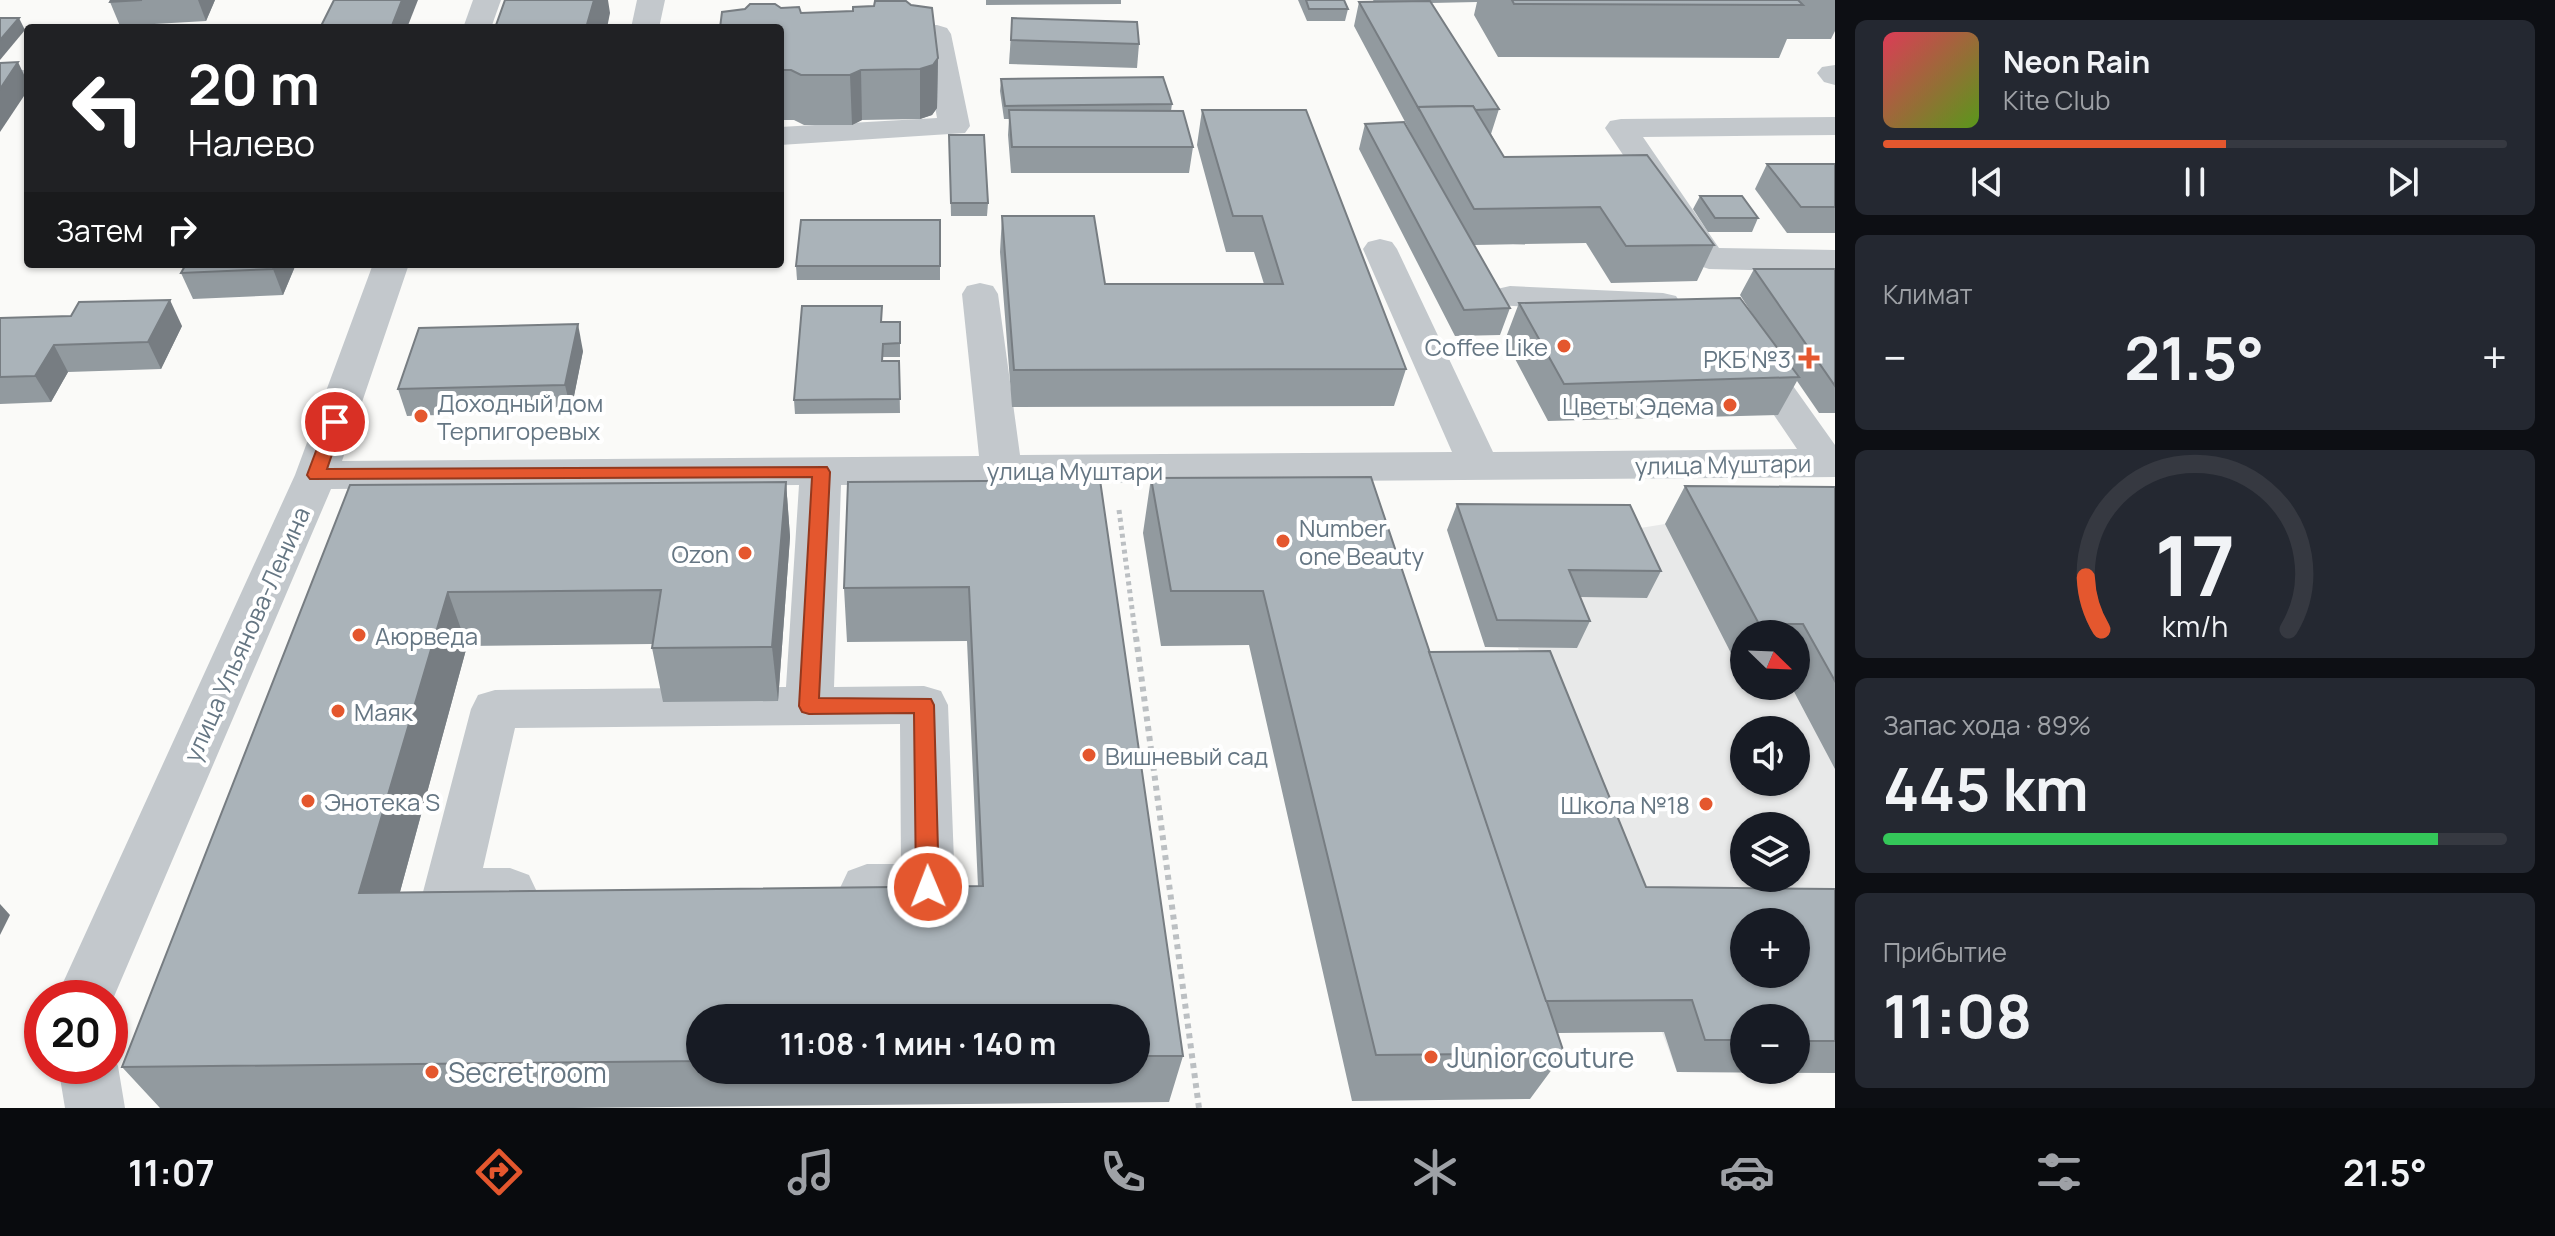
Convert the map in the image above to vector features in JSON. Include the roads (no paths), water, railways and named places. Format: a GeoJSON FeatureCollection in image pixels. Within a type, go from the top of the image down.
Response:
{"type":"FeatureCollection","features":[{"type":"Feature","properties":{"kind":"street"},"geometry":{"type":"LineString","coordinates":[[478,24],[487,0]]}},
{"type":"Feature","properties":{"kind":"street"},"geometry":{"type":"LineString","coordinates":[[646,24],[651,0]]}},
{"type":"Feature","properties":{"kind":"street"},"geometry":{"type":"LineString","coordinates":[[784,35],[937,34],[954,126],[784,136]]}},
{"type":"Feature","properties":{"kind":"street"},"geometry":{"type":"LineString","coordinates":[[0,79],[24,79]]}},
{"type":"Feature","properties":{"kind":"street"},"geometry":{"type":"LineString","coordinates":[[1835,126],[1621,128],[1709,258],[1835,261]]}},
{"type":"Feature","properties":{"kind":"street"},"geometry":{"type":"LineString","coordinates":[[1380,249],[1479,466]]}},
{"type":"Feature","properties":{"kind":"street","name":"улица Ульянова-Ленина"},"geometry":{"type":"LineString","coordinates":[[93,980],[316,475],[390,268]]}},
{"type":"Feature","properties":{"kind":"street"},"geometry":{"type":"LineString","coordinates":[[980,294],[1001,470]]}},
{"type":"Feature","properties":{"kind":"street"},"geometry":{"type":"LineString","coordinates":[[1510,297],[1714,312],[1788,403],[1830,463]]}},
{"type":"Feature","properties":{"kind":"street","name":"улица Муштари"},"geometry":{"type":"LineString","coordinates":[[316,475],[1830,463]]}},
{"type":"Feature","properties":{"kind":"street"},"geometry":{"type":"LineString","coordinates":[[809,706],[821,472]]}},
{"type":"Feature","properties":{"kind":"street"},"geometry":{"type":"LineString","coordinates":[[562,891],[450,892],[495,709],[924,705],[928,887],[816,889]]}},
{"type":"Feature","properties":{"kind":"street"},"geometry":{"type":"LineString","coordinates":[[91,1084],[95,1108]]}},
{"type":"Feature","properties":{"kind":"place","name":"Coffee Like"},"geometry":{"type":"Point","coordinates":[1564,346]}},
{"type":"Feature","properties":{"kind":"place","name":"РКБ №3"},"geometry":{"type":"Point","coordinates":[1809,358]}},
{"type":"Feature","properties":{"kind":"place","name":"Цветы Эдема"},"geometry":{"type":"Point","coordinates":[1730,405]}},
{"type":"Feature","properties":{"kind":"place","name":"Доходный дом Терпигоревых"},"geometry":{"type":"Point","coordinates":[421,416]}},
{"type":"Feature","properties":{"kind":"place","name":"Number one Beauty"},"geometry":{"type":"Point","coordinates":[1283,541]}},
{"type":"Feature","properties":{"kind":"place","name":"Ozon"},"geometry":{"type":"Point","coordinates":[745,553]}},
{"type":"Feature","properties":{"kind":"place","name":"Аюрведа"},"geometry":{"type":"Point","coordinates":[359,635]}},
{"type":"Feature","properties":{"kind":"place","name":"Маяк"},"geometry":{"type":"Point","coordinates":[338,711]}},
{"type":"Feature","properties":{"kind":"place","name":"Вишневый сад"},"geometry":{"type":"Point","coordinates":[1089,755]}},
{"type":"Feature","properties":{"kind":"place","name":"Энотека S"},"geometry":{"type":"Point","coordinates":[308,801]}},
{"type":"Feature","properties":{"kind":"place","name":"Школа №18"},"geometry":{"type":"Point","coordinates":[1706,804]}},
{"type":"Feature","properties":{"kind":"place","name":"Junior couture"},"geometry":{"type":"Point","coordinates":[1431,1057]}},
{"type":"Feature","properties":{"kind":"place","name":"Secret room"},"geometry":{"type":"Point","coordinates":[432,1072]}}]}
